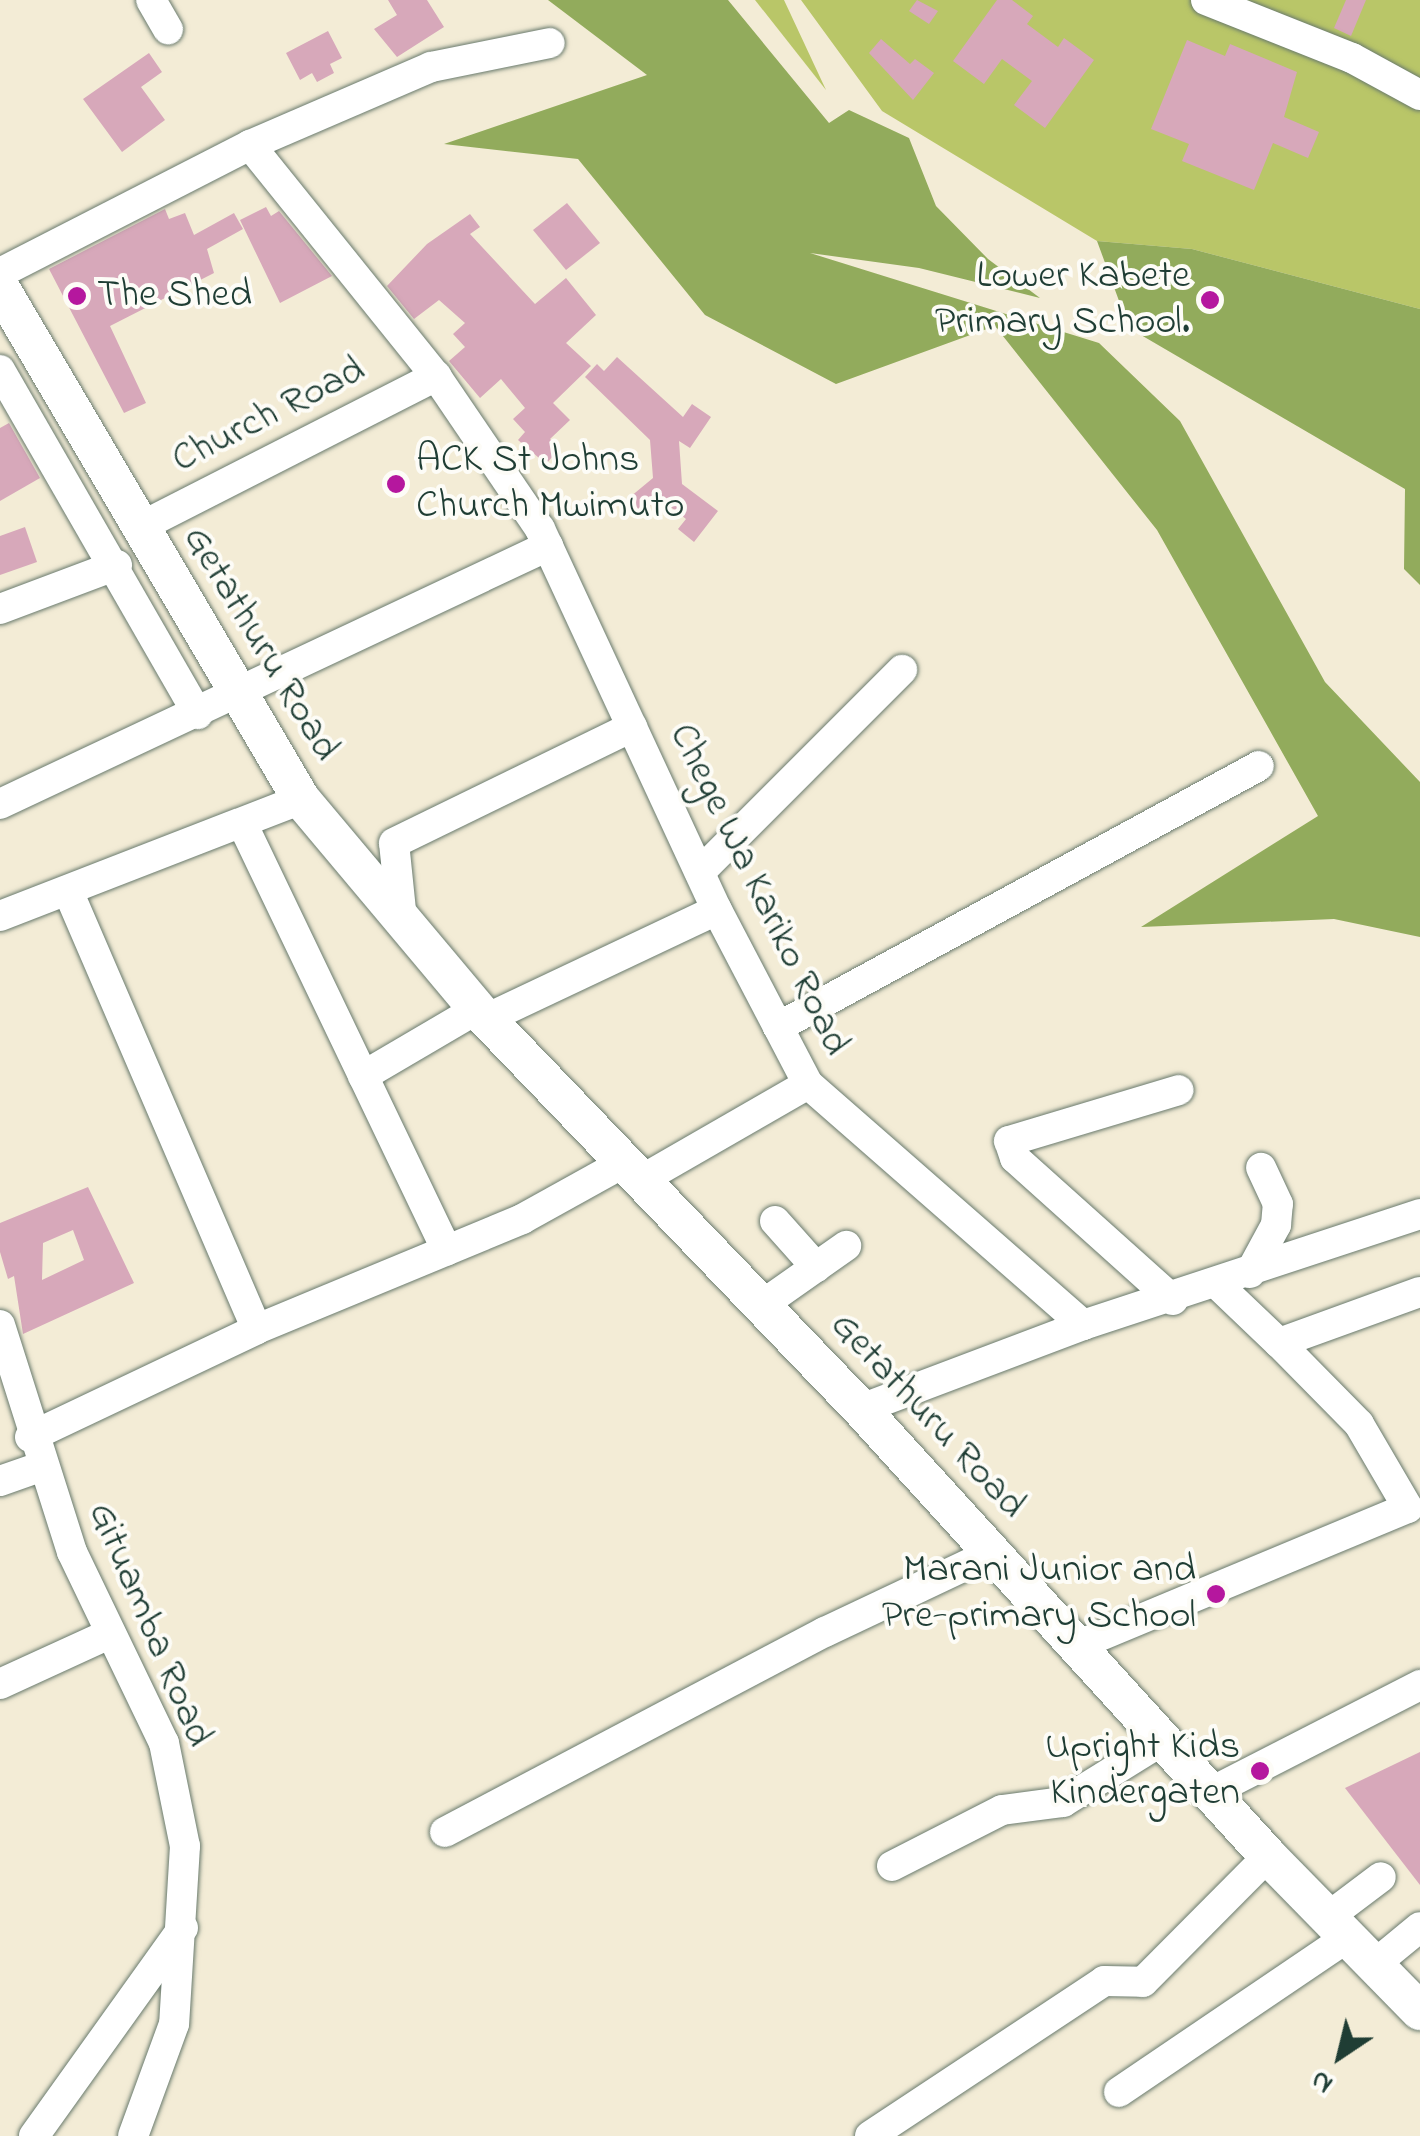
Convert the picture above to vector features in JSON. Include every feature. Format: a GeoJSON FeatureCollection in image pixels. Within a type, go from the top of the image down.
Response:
{"type":"FeatureCollection","features":[{"type":"Feature","properties":{"kind":"main road","name":"Getathuru Road"},"geometry":{"type":"LineString","coordinates":[[0,287],[301,800],[481,1014],[634,1170],[1081,1644],[1268,1856],[1420,2010]]}},
{"type":"Feature","properties":{"kind":"street"},"geometry":{"type":"LineString","coordinates":[[151,0],[168,28]]}},
{"type":"Feature","properties":{"kind":"street"},"geometry":{"type":"LineString","coordinates":[[1206,0],[1352,58],[1420,95]]}},
{"type":"Feature","properties":{"kind":"street"},"geometry":{"type":"LineString","coordinates":[[0,274],[250,145],[431,66],[550,43]]}},
{"type":"Feature","properties":{"kind":"street","name":"Chege Wa Kariko Road"},"geometry":{"type":"LineString","coordinates":[[250,145],[436,376],[548,546],[718,910],[808,1084],[1084,1325]]}},
{"type":"Feature","properties":{"kind":"street"},"geometry":{"type":"LineString","coordinates":[[0,370],[117,565],[198,714]]}},
{"type":"Feature","properties":{"kind":"street","name":"Church Road"},"geometry":{"type":"LineString","coordinates":[[138,528],[436,376]]}},
{"type":"Feature","properties":{"kind":"street"},"geometry":{"type":"LineString","coordinates":[[0,804],[548,546]]}},
{"type":"Feature","properties":{"kind":"street"},"geometry":{"type":"LineString","coordinates":[[0,609],[117,565]]}},
{"type":"Feature","properties":{"kind":"street"},"geometry":{"type":"LineString","coordinates":[[700,872],[902,670]]}},
{"type":"Feature","properties":{"kind":"street","name":"Chege Wa Kariko Road"},"geometry":{"type":"LineString","coordinates":[[402,920],[394,843],[632,727]]}},
{"type":"Feature","properties":{"kind":"street"},"geometry":{"type":"LineString","coordinates":[[778,1028],[1259,766]]}},
{"type":"Feature","properties":{"kind":"street"},"geometry":{"type":"LineString","coordinates":[[0,916],[301,800]]}},
{"type":"Feature","properties":{"kind":"street"},"geometry":{"type":"LineString","coordinates":[[242,823],[447,1250]]}},
{"type":"Feature","properties":{"kind":"street"},"geometry":{"type":"LineString","coordinates":[[68,891],[257,1328]]}},
{"type":"Feature","properties":{"kind":"street"},"geometry":{"type":"LineString","coordinates":[[363,1076],[481,1014],[718,910]]}},
{"type":"Feature","properties":{"kind":"street"},"geometry":{"type":"LineString","coordinates":[[0,1481],[35,1452],[257,1328],[634,1170],[808,1084]]}},
{"type":"Feature","properties":{"kind":"street"},"geometry":{"type":"LineString","coordinates":[[1173,1300],[1015,1158],[1009,1141],[1179,1090]]}},
{"type":"Feature","properties":{"kind":"street"},"geometry":{"type":"LineString","coordinates":[[1250,1274],[1277,1214],[1261,1168]]}},
{"type":"Feature","properties":{"kind":"street"},"geometry":{"type":"LineString","coordinates":[[860,1409],[1084,1325],[1173,1300],[1420,1214]]}},
{"type":"Feature","properties":{"kind":"street"},"geometry":{"type":"LineString","coordinates":[[774,1222],[816,1267]]}},
{"type":"Feature","properties":{"kind":"street"},"geometry":{"type":"LineString","coordinates":[[762,1305],[846,1246]]}},
{"type":"Feature","properties":{"kind":"street"},"geometry":{"type":"LineString","coordinates":[[1081,1644],[1408,1508],[1359,1424],[1217,1284]]}},
{"type":"Feature","properties":{"kind":"street"},"geometry":{"type":"LineString","coordinates":[[1278,1342],[1420,1292]]}},
{"type":"Feature","properties":{"kind":"street","name":"Gituamba Road"},"geometry":{"type":"LineString","coordinates":[[0,1325],[35,1452],[107,1635],[164,1743],[185,1846],[183,1928],[174,2024],[133,2136]]}},
{"type":"Feature","properties":{"kind":"street"},"geometry":{"type":"LineString","coordinates":[[444,1832],[825,1632],[992,1552]]}},
{"type":"Feature","properties":{"kind":"street"},"geometry":{"type":"LineString","coordinates":[[1,1681],[107,1635]]}},
{"type":"Feature","properties":{"kind":"street"},"geometry":{"type":"LineString","coordinates":[[1210,1792],[1420,1685]]}},
{"type":"Feature","properties":{"kind":"street"},"geometry":{"type":"LineString","coordinates":[[892,1866],[1002,1810],[1063,1802],[1163,1740]]}},
{"type":"Feature","properties":{"kind":"street"},"geometry":{"type":"LineString","coordinates":[[870,2136],[1104,1981],[1143,1982],[1268,1856]]}},
{"type":"Feature","properties":{"kind":"street"},"geometry":{"type":"LineString","coordinates":[[1120,2092],[1338,1927],[1381,1877]]}},
{"type":"Feature","properties":{"kind":"street"},"geometry":{"type":"LineString","coordinates":[[1375,1964],[1420,1927]]}},
{"type":"Feature","properties":{"kind":"street"},"geometry":{"type":"LineString","coordinates":[[34,2136],[183,1928]]}},
{"type":"Feature","properties":{"kind":"green space"},"geometry":{"type":"Polygon","coordinates":[[[548,0],[728,0],[829,123],[849,110],[909,138],[936,206],[988,259],[1040,298],[919,268],[810,253],[1099,343],[1180,421],[1325,682],[1420,782],[1420,937],[1334,919],[1141,927],[1318,816],[1157,530],[995,326],[836,384],[705,315],[578,159],[444,144],[647,75],[548,0]]]}},
{"type":"Feature","properties":{"kind":"green space"},"geometry":{"type":"Polygon","coordinates":[[[755,0],[784,0],[826,90],[755,0]]]}},
{"type":"Feature","properties":{"kind":"green space"},"geometry":{"type":"Polygon","coordinates":[[[801,0],[1420,0],[1420,309],[1192,249],[1097,241],[882,111],[801,0]]]}},
{"type":"Feature","properties":{"kind":"green space"},"geometry":{"type":"Polygon","coordinates":[[[1097,241],[1192,249],[1420,309],[1420,585],[1404,569],[1405,489],[1129,328],[1097,241]]]}},
{"type":"Feature","properties":{"kind":"building"},"geometry":{"type":"Polygon","coordinates":[[[388,0],[427,0],[444,27],[397,57],[374,29],[397,15],[388,0]]]}},
{"type":"Feature","properties":{"kind":"building"},"geometry":{"type":"Polygon","coordinates":[[[917,0],[938,11],[929,24],[909,11],[917,0]]]}},
{"type":"Feature","properties":{"kind":"building"},"geometry":{"type":"Polygon","coordinates":[[[997,0],[1012,0],[1033,16],[1027,24],[1058,47],[1064,38],[1094,60],[1045,128],[1014,105],[1032,81],[1002,59],[984,84],[953,61],[997,0]]]}},
{"type":"Feature","properties":{"kind":"building"},"geometry":{"type":"Polygon","coordinates":[[[1346,0],[1366,0],[1351,36],[1334,28],[1346,0]]]}},
{"type":"Feature","properties":{"kind":"building"},"geometry":{"type":"Polygon","coordinates":[[[328,31],[342,58],[330,64],[334,73],[317,82],[312,73],[300,80],[286,53],[328,31]]]}},
{"type":"Feature","properties":{"kind":"building"},"geometry":{"type":"Polygon","coordinates":[[[881,39],[910,64],[915,59],[934,73],[913,100],[869,53],[881,39]]]}},
{"type":"Feature","properties":{"kind":"building"},"geometry":{"type":"Polygon","coordinates":[[[1187,40],[1225,56],[1230,44],[1297,72],[1284,117],[1319,132],[1308,158],[1273,143],[1254,190],[1182,161],[1189,144],[1151,129],[1187,40]]]}},
{"type":"Feature","properties":{"kind":"building"},"geometry":{"type":"Polygon","coordinates":[[[149,53],[162,72],[141,87],[165,120],[122,152],[83,99],[149,53]]]}},
{"type":"Feature","properties":{"kind":"building"},"geometry":{"type":"Polygon","coordinates":[[[567,203],[600,243],[566,270],[533,230],[567,203]]]}},
{"type":"Feature","properties":{"kind":"building"},"geometry":{"type":"Polygon","coordinates":[[[266,207],[271,216],[279,211],[332,276],[280,303],[240,220],[266,207]]]}},
{"type":"Feature","properties":{"kind":"building"},"geometry":{"type":"Polygon","coordinates":[[[165,209],[169,219],[185,213],[194,235],[234,213],[243,229],[207,249],[214,273],[110,326],[146,403],[124,413],[49,269],[165,209]]]}},
{"type":"Feature","properties":{"kind":"building"},"geometry":{"type":"Polygon","coordinates":[[[470,214],[480,227],[470,234],[535,304],[566,278],[596,315],[566,343],[591,366],[553,403],[570,420],[550,439],[560,448],[546,464],[518,440],[525,432],[513,419],[525,408],[501,379],[480,398],[449,361],[465,347],[453,334],[465,323],[439,300],[414,319],[387,286],[427,244],[470,214]]]}},
{"type":"Feature","properties":{"kind":"building"},"geometry":{"type":"Polygon","coordinates":[[[617,357],[683,417],[692,404],[711,417],[690,448],[679,441],[682,484],[718,511],[694,542],[678,529],[686,519],[659,498],[637,517],[624,502],[653,478],[650,440],[585,377],[597,364],[604,371],[617,357]]]}},
{"type":"Feature","properties":{"kind":"building"},"geometry":{"type":"Polygon","coordinates":[[[9,423],[40,478],[0,501],[0,428],[9,423]]]}},
{"type":"Feature","properties":{"kind":"building"},"geometry":{"type":"Polygon","coordinates":[[[25,527],[37,562],[0,575],[0,536],[25,527]]]}},
{"type":"Feature","properties":{"kind":"building"},"geometry":{"type":"Polygon","coordinates":[[[88,1187],[134,1283],[23,1334],[14,1276],[8,1279],[0,1252],[0,1223],[88,1187]],[[73,1230],[43,1243],[42,1280],[84,1260],[73,1230]]]}},
{"type":"Feature","properties":{"kind":"building"},"geometry":{"type":"Polygon","coordinates":[[[1420,1752],[1420,1885],[1345,1788],[1420,1752]]]}},
{"type":"Feature","properties":{"kind":"place","name":"The Shed"},"geometry":{"type":"Point","coordinates":[77,296]}},
{"type":"Feature","properties":{"kind":"place","name":"Lower Kabete Primary School."},"geometry":{"type":"Point","coordinates":[1210,300]}},
{"type":"Feature","properties":{"kind":"place","name":"ACK St Johns Church Mwimuto"},"geometry":{"type":"Point","coordinates":[396,484]}},
{"type":"Feature","properties":{"kind":"place","name":"Marani Junior and Pre-primary School"},"geometry":{"type":"Point","coordinates":[1216,1594]}},
{"type":"Feature","properties":{"kind":"place","name":"Upright Kids Kindergaten"},"geometry":{"type":"Point","coordinates":[1260,1771]}}]}
